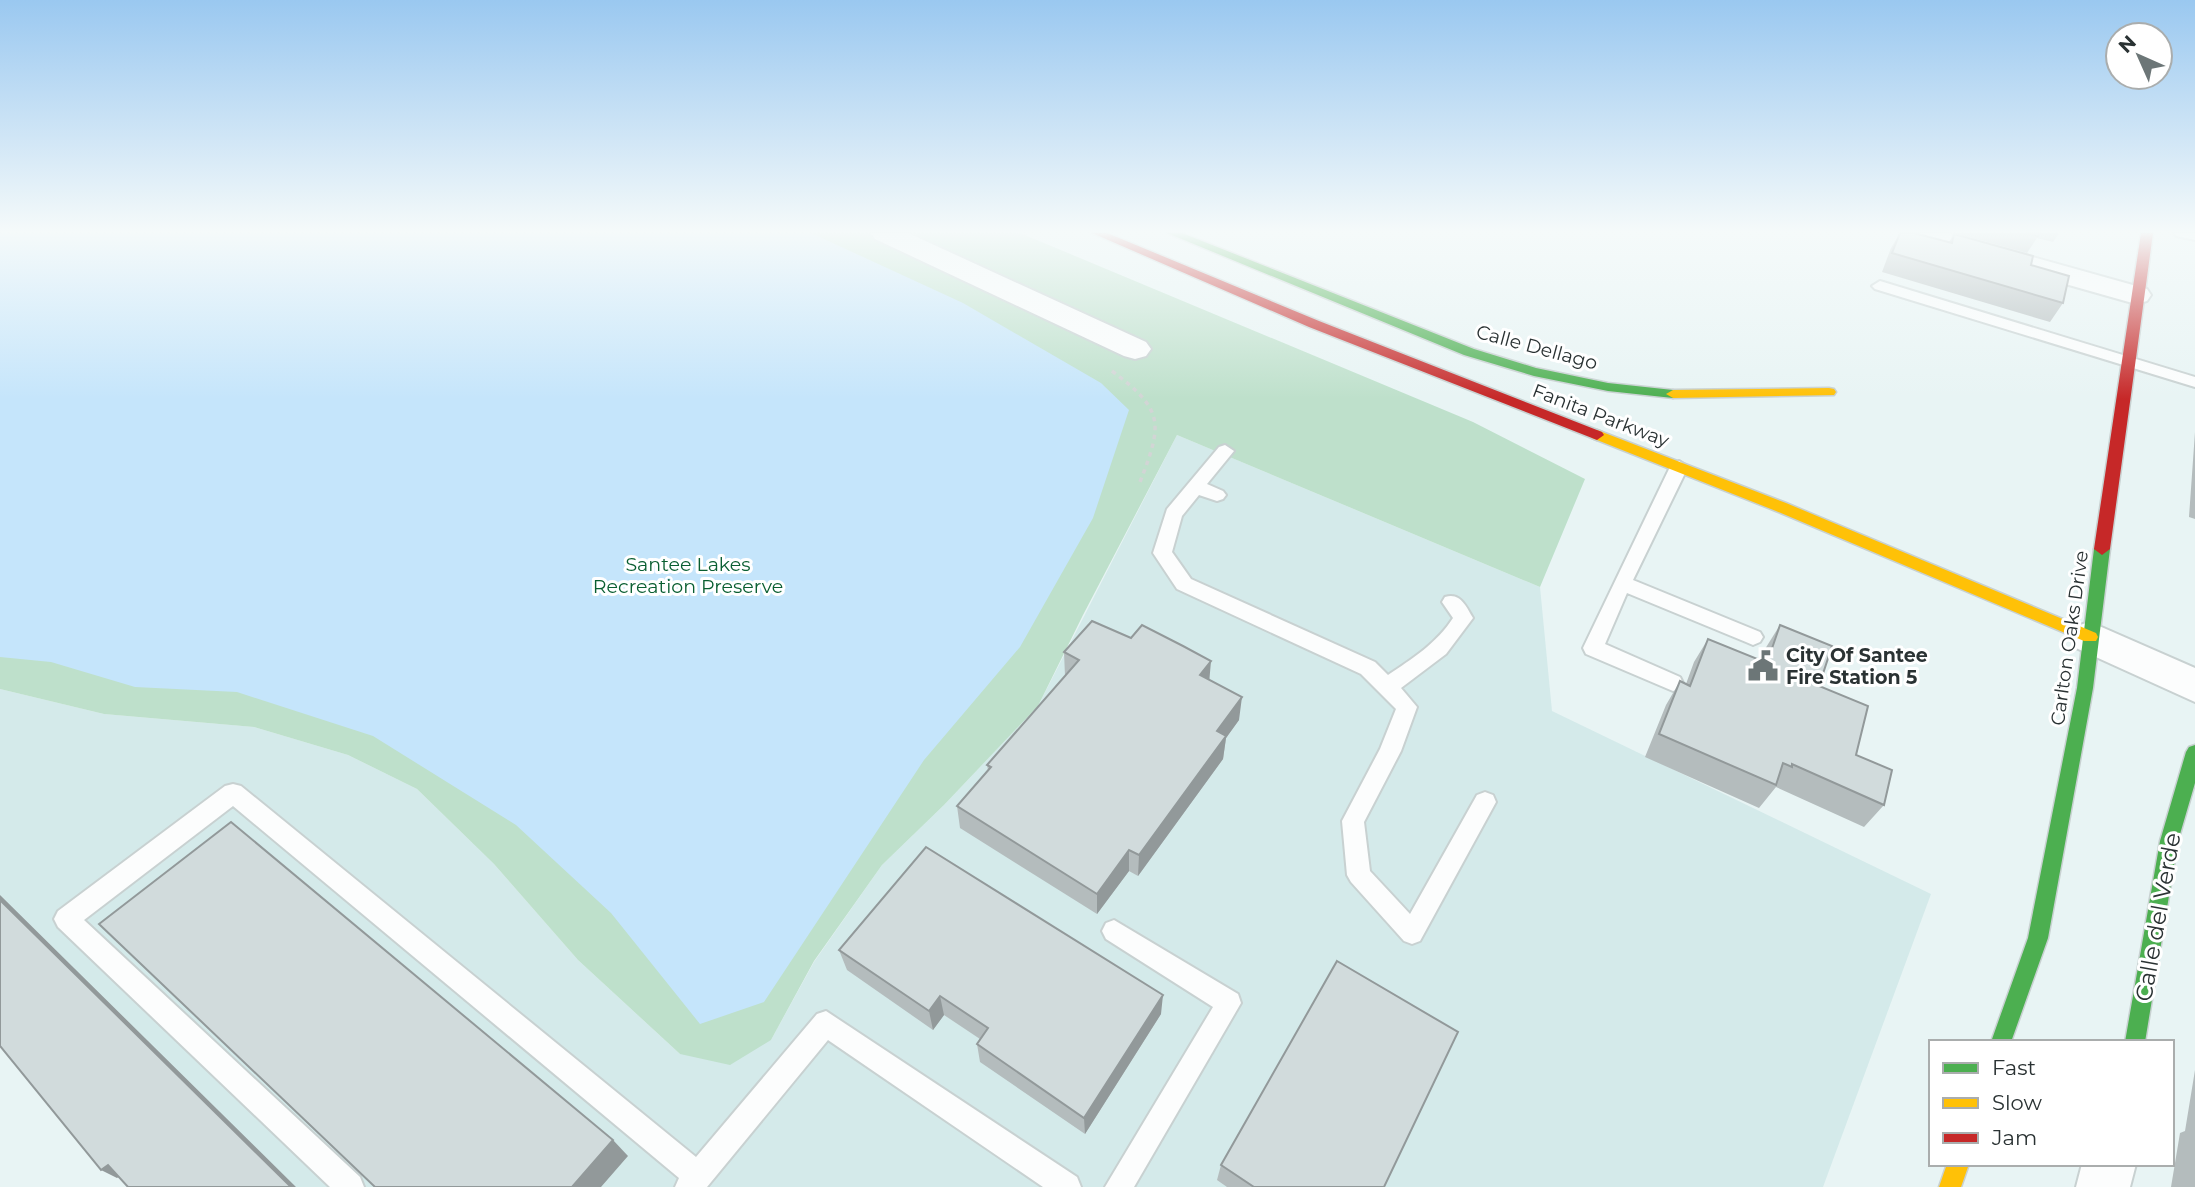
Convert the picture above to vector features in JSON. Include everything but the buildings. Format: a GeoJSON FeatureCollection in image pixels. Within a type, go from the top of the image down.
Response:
{"type":"FeatureCollection","features":[{"type":"Feature","properties":{"kind":"street"},"geometry":{"type":"LineString","coordinates":[[1004,288],[1135,349]]}},
{"type":"Feature","properties":{"kind":"street","name":"Fanita Parkway"},"geometry":{"type":"LineString","coordinates":[[1223,288],[1434,374],[1679,467],[2090,637]]}},
{"type":"Feature","properties":{"kind":"street","name":"Calle Dellago"},"geometry":{"type":"LineString","coordinates":[[1311,288],[1469,352],[1534,372],[1608,387],[1674,394],[1829,392]]}},
{"type":"Feature","properties":{"kind":"street"},"geometry":{"type":"LineString","coordinates":[[2113,288],[2136,295]]}},
{"type":"Feature","properties":{"kind":"street","name":"Carlton Oaks Drive"},"geometry":{"type":"LineString","coordinates":[[2002,1040],[2038,938],[2085,688],[2137,288]]}},
{"type":"Feature","properties":{"kind":"street"},"geometry":{"type":"LineString","coordinates":[[2090,637],[2195,686]]}},
{"type":"Feature","properties":{"kind":"street","name":"Calle del Verde"},"geometry":{"type":"LineString","coordinates":[[2135,1040],[2169,841],[2195,752]]}},
{"type":"Feature","properties":{"kind":"street"},"geometry":{"type":"LineString","coordinates":[[1950,1187],[1957,1166]]}},
{"type":"Feature","properties":{"kind":"street"},"geometry":{"type":"LineString","coordinates":[[2103,1187],[2108,1166]]}},
{"type":"Feature","properties":{"kind":"lane"},"geometry":{"type":"LineString","coordinates":[[1888,288],[2195,382]]}},
{"type":"Feature","properties":{"kind":"lane"},"geometry":{"type":"LineString","coordinates":[[1225,451],[1173,513],[1162,552],[1184,584],[1368,668],[1407,707],[1390,751],[1353,821],[1359,876],[1412,933],[1485,802]]}},
{"type":"Feature","properties":{"kind":"lane"},"geometry":{"type":"LineString","coordinates":[[1673,683],[1592,648],[1679,467]]}},
{"type":"Feature","properties":{"kind":"lane"},"geometry":{"type":"LineString","coordinates":[[1196,487],[1217,495]]}},
{"type":"Feature","properties":{"kind":"lane"},"geometry":{"type":"LineString","coordinates":[[1622,583],[1752,637]]}},
{"type":"Feature","properties":{"kind":"lane"},"geometry":{"type":"LineString","coordinates":[[1386,687],[1426,661],[1454,635],[1463,618],[1452,602]]}},
{"type":"Feature","properties":{"kind":"lane"},"geometry":{"type":"LineString","coordinates":[[350,1187],[66,919],[233,793],[694,1182],[826,1023],[1067,1187]]}},
{"type":"Feature","properties":{"kind":"lane"},"geometry":{"type":"LineString","coordinates":[[1114,932],[1229,1003],[1119,1187]]}},
{"type":"Feature","properties":{"kind":"path"},"geometry":{"type":"LineString","coordinates":[[1106,367],[1148,399],[1156,416],[1154,446],[1140,482]]}},
{"type":"Feature","properties":{"kind":"shaded area"},"geometry":{"type":"Polygon","coordinates":[[[1177,435],[1540,587],[1552,711],[1931,894],[1823,1187],[137,1187],[0,1020],[0,689],[104,714],[254,727],[348,755],[417,789],[494,864],[578,960],[680,1054],[771,1040],[814,962],[882,865],[944,805],[1038,706],[1177,435]]]}},
{"type":"Feature","properties":{"kind":"green space","name":"Santee Lakes Recreation Preserve"},"geometry":{"type":"Polygon","coordinates":[[[0,288],[1153,288],[1473,422],[1585,479],[1540,587],[1177,435],[1038,706],[944,805],[882,865],[814,961],[771,1040],[730,1065],[680,1054],[578,960],[494,864],[417,789],[348,755],[254,727],[104,714],[0,689],[0,288]]]}},
{"type":"Feature","properties":{"kind":"water","name":"Santee Lakes Recreation Preserve"},"geometry":{"type":"Polygon","coordinates":[[[0,288],[931,288],[963,303],[1101,383],[1129,410],[1093,518],[1020,647],[924,760],[764,1002],[700,1024],[611,913],[516,825],[373,736],[237,692],[135,687],[51,662],[0,657],[0,288]]]}},
{"type":"Feature","properties":{"kind":"traffic: fast"},"geometry":{"type":"LineString","coordinates":[[1311,288],[1469,352],[1534,372],[1608,387],[1673,394]]}},
{"type":"Feature","properties":{"kind":"traffic: fast"},"geometry":{"type":"LineString","coordinates":[[2002,1040],[2038,938],[2085,688],[2102,549]]}},
{"type":"Feature","properties":{"kind":"traffic: fast"},"geometry":{"type":"LineString","coordinates":[[2135,1040],[2169,841],[2195,752]]}},
{"type":"Feature","properties":{"kind":"traffic: slow"},"geometry":{"type":"LineString","coordinates":[[1673,394],[1829,392]]}},
{"type":"Feature","properties":{"kind":"traffic: slow"},"geometry":{"type":"LineString","coordinates":[[1597,435],[1781,507],[2090,637]]}},
{"type":"Feature","properties":{"kind":"traffic: slow"},"geometry":{"type":"LineString","coordinates":[[1950,1187],[1957,1166]]}},
{"type":"Feature","properties":{"kind":"traffic: jam"},"geometry":{"type":"LineString","coordinates":[[1229,288],[1597,435]]}},
{"type":"Feature","properties":{"kind":"traffic: jam"},"geometry":{"type":"LineString","coordinates":[[2102,549],[2139,288]]}},
{"type":"Feature","properties":{"kind":"place","name":"City Of Santee Fire Station 5"},"geometry":{"type":"Point","coordinates":[1763,666]}}]}
